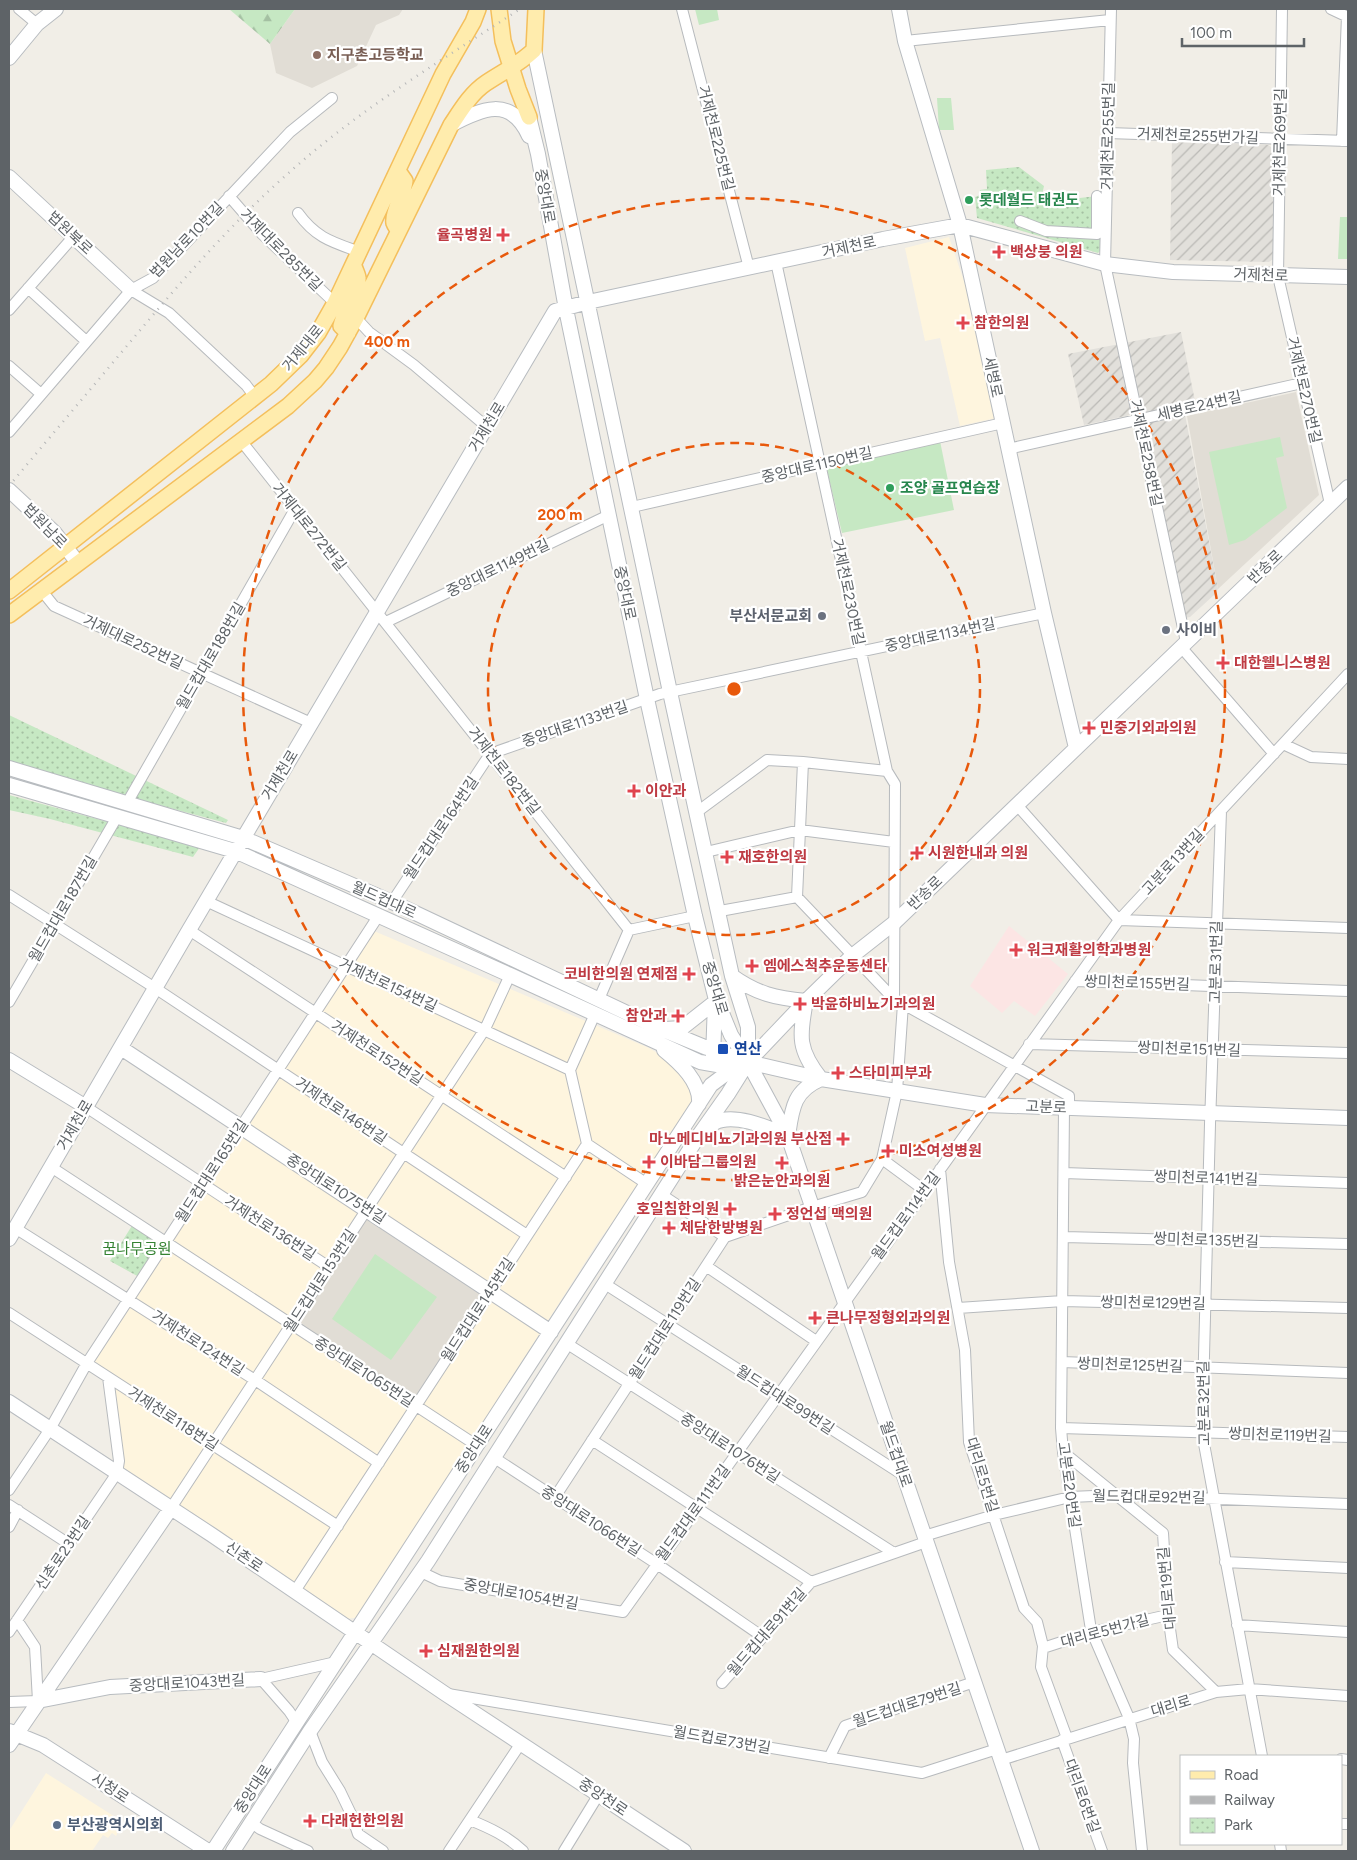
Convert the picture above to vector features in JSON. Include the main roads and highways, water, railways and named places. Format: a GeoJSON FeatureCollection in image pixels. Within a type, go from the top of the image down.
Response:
{"type":"FeatureCollection","features":[{"type":"Feature","properties":{"kind":"main road"},"geometry":{"type":"LineString","coordinates":[[9,58],[37,24],[56,9]]}},
{"type":"Feature","properties":{"kind":"main road","name":"거제대로"},"geometry":{"type":"LineString","coordinates":[[9,591],[255,397],[301,355],[318,333],[354,266],[443,74],[473,22],[478,9]]}},
{"type":"Feature","properties":{"kind":"main road"},"geometry":{"type":"LineString","coordinates":[[499,9],[503,41],[529,117]]}},
{"type":"Feature","properties":{"kind":"main road","name":"중앙대로"},"geometry":{"type":"LineString","coordinates":[[233,1851],[310,1731],[420,1572],[699,1135],[748,1062],[748,1027],[732,976],[720,911],[697,812],[665,693],[632,507],[534,50],[536,9]]}},
{"type":"Feature","properties":{"kind":"main road","name":"세병로"},"geometry":{"type":"LineString","coordinates":[[899,9],[905,41],[960,225],[1044,613],[1076,748]]}},
{"type":"Feature","properties":{"kind":"main road","name":"거제대로"},"geometry":{"type":"LineString","coordinates":[[9,615],[242,442],[288,406],[315,381],[326,368],[356,318],[450,124],[467,101],[484,84],[521,63],[534,50]]}},
{"type":"Feature","properties":{"kind":"main road"},"geometry":{"type":"LineString","coordinates":[[450,124],[488,108],[510,113],[519,119],[538,154]]}},
{"type":"Feature","properties":{"kind":"main road","name":"중앙대로"},"geometry":{"type":"LineString","coordinates":[[529,117],[538,154],[566,308],[647,699],[695,916],[715,999],[731,1035],[748,1062]]}},
{"type":"Feature","properties":{"kind":"main road"},"geometry":{"type":"LineString","coordinates":[[398,171],[405,182],[404,192],[394,215],[394,222],[398,230]]}},
{"type":"Feature","properties":{"kind":"main road","name":"법원북로"},"geometry":{"type":"LineString","coordinates":[[9,177],[131,290]]}},
{"type":"Feature","properties":{"kind":"main road","name":"거제천로"},"geometry":{"type":"LineString","coordinates":[[12,1234],[311,723],[382,617],[486,427],[555,311],[588,302],[883,239],[960,225],[1105,264],[1173,272],[1348,278]]}},
{"type":"Feature","properties":{"kind":"main road"},"geometry":{"type":"LineString","coordinates":[[348,333],[341,326],[343,315],[356,288],[358,278],[354,266]]}},
{"type":"Feature","properties":{"kind":"main road","name":"반송로"},"geometry":{"type":"LineString","coordinates":[[748,1062],[852,956],[894,922],[1348,487]]}},
{"type":"Feature","properties":{"kind":"main road","name":"법원남로"},"geometry":{"type":"LineString","coordinates":[[9,490],[54,532],[78,563]]}},
{"type":"Feature","properties":{"kind":"main road","name":"월드컵대로"},"geometry":{"type":"LineString","coordinates":[[9,768],[243,838],[392,902],[599,999],[713,1057],[748,1062],[788,1136],[1032,1851]]}},
{"type":"Feature","properties":{"kind":"main road","name":"월드컵대로"},"geometry":{"type":"LineString","coordinates":[[9,784],[235,852],[379,915],[700,1062],[713,1057]]}},
{"type":"Feature","properties":{"kind":"main road"},"geometry":{"type":"LineString","coordinates":[[699,1135],[716,1122],[733,1120],[753,1122],[788,1136],[792,1108],[800,1093],[809,1084],[822,1079],[811,1067],[803,1051],[800,1030],[806,1001],[762,994],[732,976]]}},
{"type":"Feature","properties":{"kind":"main road"},"geometry":{"type":"LineString","coordinates":[[661,1029],[682,1028],[715,999]]}},
{"type":"Feature","properties":{"kind":"main road"},"geometry":{"type":"LineString","coordinates":[[711,1085],[715,999]]}},
{"type":"Feature","properties":{"kind":"main road"},"geometry":{"type":"LineString","coordinates":[[648,1038],[683,1067],[697,1089],[700,1104]]}},
{"type":"Feature","properties":{"kind":"main road","name":"중앙대로1075번길"},"geometry":{"type":"LineString","coordinates":[[120,1048],[551,1332]]}},
{"type":"Feature","properties":{"kind":"main road"},"geometry":{"type":"LineString","coordinates":[[9,1060],[86,1107]]}},
{"type":"Feature","properties":{"kind":"main road","name":"중앙대로"},"geometry":{"type":"LineString","coordinates":[[213,1851],[711,1085],[727,1073],[748,1062]]}},
{"type":"Feature","properties":{"kind":"main road","name":"고분로"},"geometry":{"type":"LineString","coordinates":[[748,1062],[822,1079],[985,1105],[1348,1118]]}},
{"type":"Feature","properties":{"kind":"main road","name":"신촌로"},"geometry":{"type":"LineString","coordinates":[[9,1402],[171,1508],[371,1643]]}},
{"type":"Feature","properties":{"kind":"main road"},"geometry":{"type":"LineString","coordinates":[[11,1737],[38,1701],[171,1508]]}},
{"type":"Feature","properties":{"kind":"main road","name":"중앙천로"},"geometry":{"type":"LineString","coordinates":[[371,1643],[684,1851]]}},
{"type":"Feature","properties":{"kind":"main road","name":"중앙대로1043번길"},"geometry":{"type":"LineString","coordinates":[[38,1701],[110,1687],[261,1679]]}},
{"type":"Feature","properties":{"kind":"main road","name":"시청로"},"geometry":{"type":"LineString","coordinates":[[11,1737],[43,1746],[208,1851]]}},
{"type":"Feature","properties":{"kind":"railway"},"geometry":{"type":"LineString","coordinates":[[9,486],[185,278],[262,197],[311,154],[368,109],[520,9]]}},
{"type":"Feature","properties":{"kind":"place","name":"지구촌고등학교"},"geometry":{"type":"Point","coordinates":[317,55]}},
{"type":"Feature","properties":{"kind":"place","name":"롯데월드 태권도"},"geometry":{"type":"Point","coordinates":[969,200]}},
{"type":"Feature","properties":{"kind":"place","name":"율곡병원"},"geometry":{"type":"Point","coordinates":[503,235]}},
{"type":"Feature","properties":{"kind":"place","name":"백상붕 의원"},"geometry":{"type":"Point","coordinates":[999,252]}},
{"type":"Feature","properties":{"kind":"place","name":"참한의원"},"geometry":{"type":"Point","coordinates":[963,323]}},
{"type":"Feature","properties":{"kind":"place","name":"조양 골프연습장"},"geometry":{"type":"Point","coordinates":[890,488]}},
{"type":"Feature","properties":{"kind":"place","name":"부산서문교회"},"geometry":{"type":"Point","coordinates":[822,616]}},
{"type":"Feature","properties":{"kind":"place","name":"사이비"},"geometry":{"type":"Point","coordinates":[1166,630]}},
{"type":"Feature","properties":{"kind":"place","name":"대한웰니스병원"},"geometry":{"type":"Point","coordinates":[1223,663]}},
{"type":"Feature","properties":{"kind":"place","name":"민중기외과의원"},"geometry":{"type":"Point","coordinates":[1089,728]}},
{"type":"Feature","properties":{"kind":"place","name":"이안과"},"geometry":{"type":"Point","coordinates":[634,791]}},
{"type":"Feature","properties":{"kind":"place","name":"시원한내과 의원"},"geometry":{"type":"Point","coordinates":[917,853]}},
{"type":"Feature","properties":{"kind":"place","name":"재호한의원"},"geometry":{"type":"Point","coordinates":[727,857]}},
{"type":"Feature","properties":{"kind":"place","name":"워크재활의학과병원"},"geometry":{"type":"Point","coordinates":[1016,950]}},
{"type":"Feature","properties":{"kind":"place","name":"엠에스척추운동센타"},"geometry":{"type":"Point","coordinates":[752,966]}},
{"type":"Feature","properties":{"kind":"place","name":"코비한의원 연제점"},"geometry":{"type":"Point","coordinates":[689,974]}},
{"type":"Feature","properties":{"kind":"place","name":"박윤하비뇨기과의원"},"geometry":{"type":"Point","coordinates":[800,1004]}},
{"type":"Feature","properties":{"kind":"place","name":"참안과"},"geometry":{"type":"Point","coordinates":[678,1016]}},
{"type":"Feature","properties":{"kind":"place","name":"연산"},"geometry":{"type":"Point","coordinates":[723,1049]}},
{"type":"Feature","properties":{"kind":"place","name":"스타미피부과"},"geometry":{"type":"Point","coordinates":[838,1073]}},
{"type":"Feature","properties":{"kind":"place","name":"마노메디비뇨기과의원 부산점"},"geometry":{"type":"Point","coordinates":[843,1139]}},
{"type":"Feature","properties":{"kind":"place","name":"미소여성병원"},"geometry":{"type":"Point","coordinates":[888,1151]}},
{"type":"Feature","properties":{"kind":"place","name":"이바담그룹의원"},"geometry":{"type":"Point","coordinates":[649,1162]}},
{"type":"Feature","properties":{"kind":"place","name":"밝은눈안과의원"},"geometry":{"type":"Point","coordinates":[782,1163]}},
{"type":"Feature","properties":{"kind":"place","name":"호일침한의원"},"geometry":{"type":"Point","coordinates":[730,1209]}},
{"type":"Feature","properties":{"kind":"place","name":"정언섭 맥의원"},"geometry":{"type":"Point","coordinates":[775,1214]}},
{"type":"Feature","properties":{"kind":"place","name":"체담한방병원"},"geometry":{"type":"Point","coordinates":[669,1228]}},
{"type":"Feature","properties":{"kind":"place","name":"큰나무정형외과의원"},"geometry":{"type":"Point","coordinates":[815,1318]}},
{"type":"Feature","properties":{"kind":"place","name":"심재원한의원"},"geometry":{"type":"Point","coordinates":[426,1651]}},
{"type":"Feature","properties":{"kind":"place","name":"다래헌한의원"},"geometry":{"type":"Point","coordinates":[310,1821]}},
{"type":"Feature","properties":{"kind":"place","name":"부산광역시의회"},"geometry":{"type":"Point","coordinates":[57,1825]}},
{"type":"Feature","properties":{"kind":"park label","name":"꿈나무공원"},"geometry":{"type":"Point","coordinates":[137,1249]}}]}
